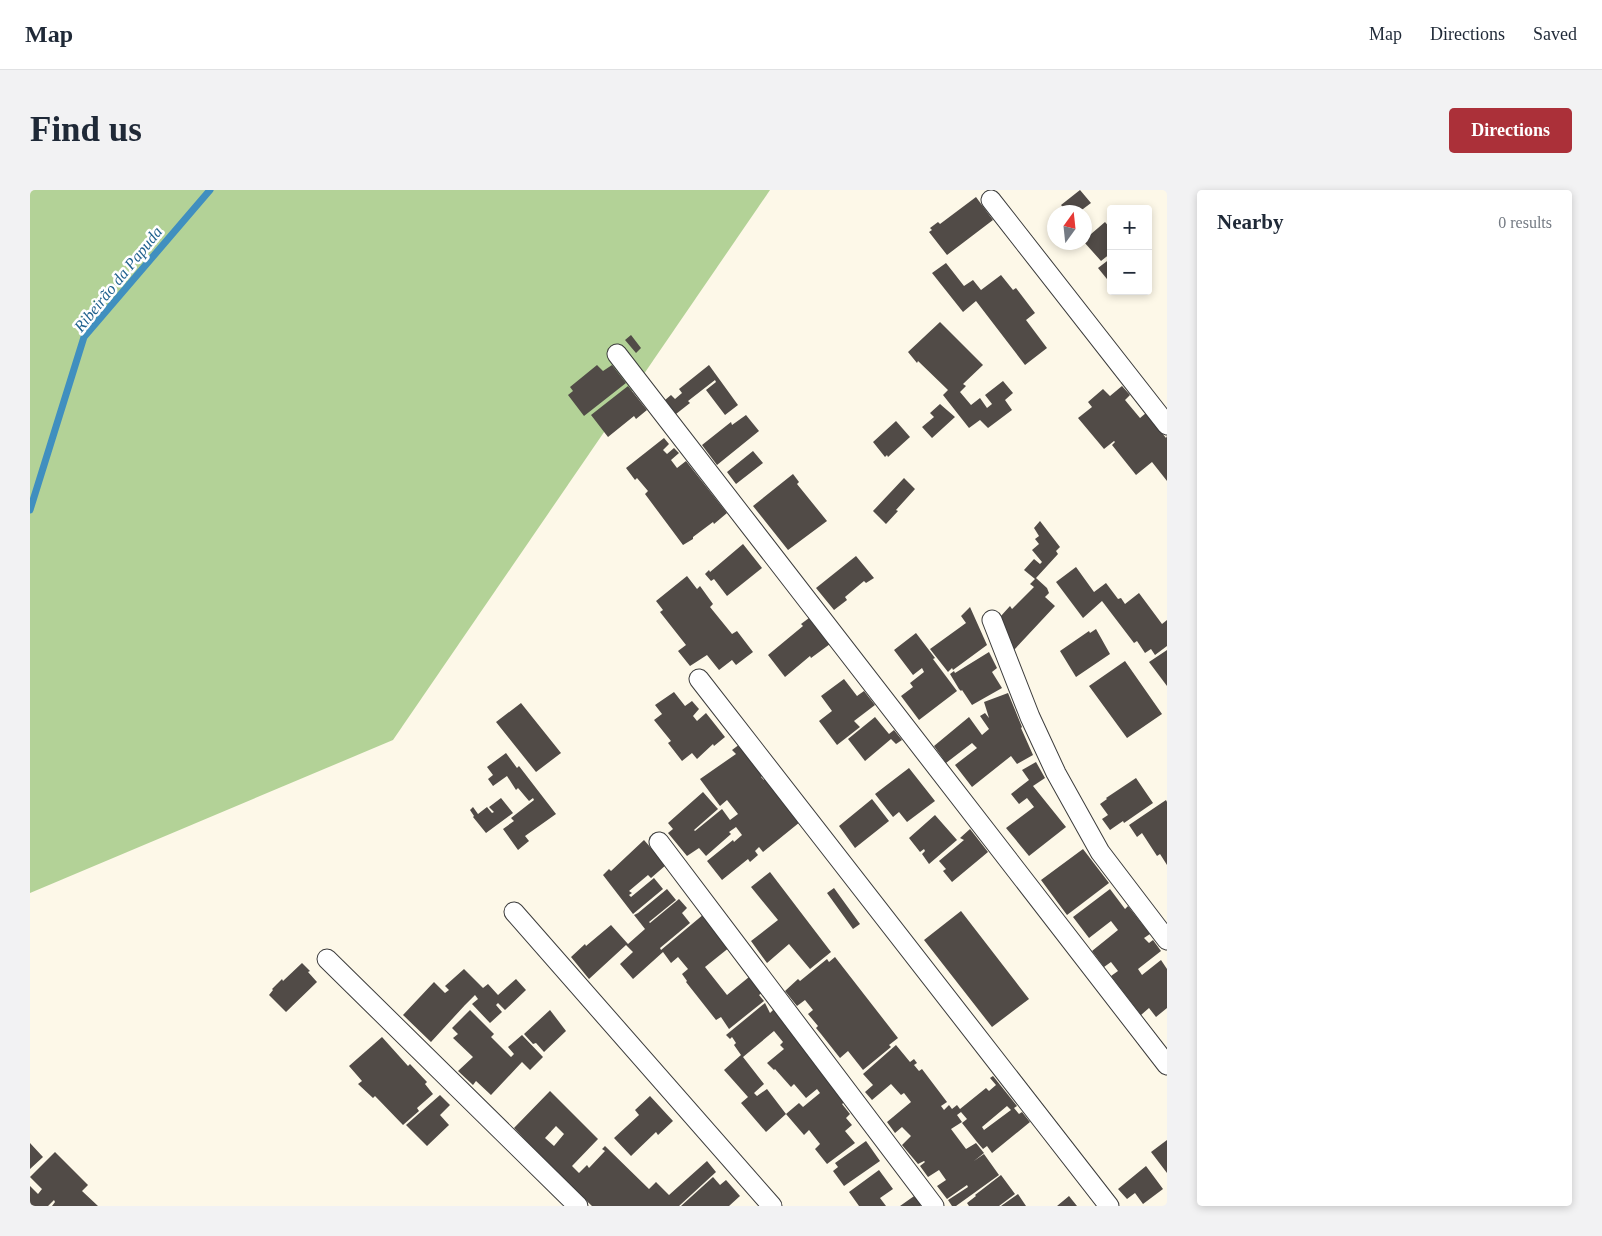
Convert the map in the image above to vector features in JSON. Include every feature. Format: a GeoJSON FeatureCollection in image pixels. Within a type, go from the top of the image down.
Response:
{"type":"FeatureCollection","features":[{"type":"Feature","properties":{"kind":"street"},"geometry":{"type":"LineString","coordinates":[[992,200],[1167,425]]}},
{"type":"Feature","properties":{"kind":"street"},"geometry":{"type":"LineString","coordinates":[[617,354],[1167,1065]]}},
{"type":"Feature","properties":{"kind":"street"},"geometry":{"type":"LineString","coordinates":[[992,620],[1030,717],[1056,773],[1100,852],[1167,940]]}},
{"type":"Feature","properties":{"kind":"street"},"geometry":{"type":"LineString","coordinates":[[699,679],[1109,1206]]}},
{"type":"Feature","properties":{"kind":"street"},"geometry":{"type":"LineString","coordinates":[[659,842],[934,1206]]}},
{"type":"Feature","properties":{"kind":"street"},"geometry":{"type":"LineString","coordinates":[[514,912],[772,1206]]}},
{"type":"Feature","properties":{"kind":"street"},"geometry":{"type":"LineString","coordinates":[[327,959],[578,1206]]}},
{"type":"Feature","properties":{"kind":"green space"},"geometry":{"type":"Polygon","coordinates":[[[30,190],[770,190],[393,740],[30,893],[30,190]]]}},
{"type":"Feature","properties":{"kind":"building"},"geometry":{"type":"Polygon","coordinates":[[[1080,190],[1091,203],[1088,205],[1061,205],[1080,190]]]}},
{"type":"Feature","properties":{"kind":"building"},"geometry":{"type":"Polygon","coordinates":[[[976,197],[993,220],[947,255],[929,232],[932,230],[930,228],[938,222],[940,224],[976,197]]]}},
{"type":"Feature","properties":{"kind":"building"},"geometry":{"type":"Polygon","coordinates":[[[1105,222],[1107,224],[1107,256],[1101,261],[1091,250],[1092,233],[1105,222]]]}},
{"type":"Feature","properties":{"kind":"building"},"geometry":{"type":"Polygon","coordinates":[[[1107,261],[1107,279],[1098,268],[1107,261]]]}},
{"type":"Feature","properties":{"kind":"building"},"geometry":{"type":"Polygon","coordinates":[[[946,263],[964,286],[973,280],[981,290],[1001,275],[1013,290],[1016,288],[1035,313],[1026,320],[1047,348],[1025,365],[976,301],[963,312],[932,273],[946,263]]]}},
{"type":"Feature","properties":{"kind":"building"},"geometry":{"type":"Polygon","coordinates":[[[940,322],[983,365],[963,384],[966,386],[960,392],[971,405],[980,398],[987,408],[992,404],[985,395],[1003,381],[1013,393],[1005,400],[1012,410],[988,428],[980,420],[969,428],[943,395],[948,390],[918,361],[917,363],[908,352],[940,322]]]}},
{"type":"Feature","properties":{"kind":"building"},"geometry":{"type":"Polygon","coordinates":[[[631,335],[641,348],[636,353],[625,340],[631,335]]]}},
{"type":"Feature","properties":{"kind":"building"},"geometry":{"type":"Polygon","coordinates":[[[597,365],[603,371],[612,365],[626,383],[584,416],[568,395],[573,391],[570,387],[597,365]]]}},
{"type":"Feature","properties":{"kind":"building"},"geometry":{"type":"Polygon","coordinates":[[[709,365],[738,405],[725,415],[706,390],[716,382],[715,380],[688,401],[690,403],[676,414],[665,400],[671,395],[675,399],[682,393],[679,389],[709,365]]]}},
{"type":"Feature","properties":{"kind":"building"},"geometry":{"type":"Polygon","coordinates":[[[628,386],[647,410],[636,419],[634,416],[608,437],[591,415],[628,386]]]}},
{"type":"Feature","properties":{"kind":"building"},"geometry":{"type":"Polygon","coordinates":[[[1122,386],[1130,395],[1125,400],[1140,418],[1146,413],[1166,438],[1167,436],[1167,481],[1152,462],[1136,475],[1112,445],[1114,441],[1104,449],[1078,418],[1092,407],[1088,402],[1103,389],[1110,396],[1122,386]]]}},
{"type":"Feature","properties":{"kind":"building"},"geometry":{"type":"Polygon","coordinates":[[[940,404],[955,417],[932,438],[922,427],[934,417],[930,413],[940,404]]]}},
{"type":"Feature","properties":{"kind":"building"},"geometry":{"type":"Polygon","coordinates":[[[746,415],[759,431],[717,465],[702,445],[731,422],[732,425],[746,415]]]}},
{"type":"Feature","properties":{"kind":"building"},"geometry":{"type":"Polygon","coordinates":[[[896,421],[910,437],[888,457],[887,455],[885,457],[873,442],[896,421]]]}},
{"type":"Feature","properties":{"kind":"building"},"geometry":{"type":"Polygon","coordinates":[[[664,438],[669,444],[663,450],[667,454],[674,448],[679,453],[671,460],[677,468],[686,461],[727,513],[683,545],[645,494],[648,491],[637,478],[635,480],[626,468],[664,438]]]}},
{"type":"Feature","properties":{"kind":"building"},"geometry":{"type":"Polygon","coordinates":[[[753,451],[763,463],[736,484],[727,472],[753,451]]]}},
{"type":"Feature","properties":{"kind":"building"},"geometry":{"type":"Polygon","coordinates":[[[793,474],[799,482],[797,484],[827,521],[788,550],[753,506],[793,474]]]}},
{"type":"Feature","properties":{"kind":"building"},"geometry":{"type":"Polygon","coordinates":[[[904,478],[915,489],[886,524],[873,511],[904,478]]]}},
{"type":"Feature","properties":{"kind":"building"},"geometry":{"type":"Polygon","coordinates":[[[1040,521],[1060,547],[1056,551],[1058,554],[1036,578],[1047,588],[1049,593],[1045,597],[1055,606],[1014,650],[1000,617],[1010,606],[1012,609],[1034,587],[1030,584],[1035,579],[1024,570],[1034,559],[1040,564],[1042,562],[1032,550],[1039,544],[1035,539],[1039,536],[1034,528],[1040,521]]]}},
{"type":"Feature","properties":{"kind":"building"},"geometry":{"type":"Polygon","coordinates":[[[743,544],[762,568],[727,596],[714,579],[711,581],[705,574],[709,570],[710,572],[743,544]]]}},
{"type":"Feature","properties":{"kind":"building"},"geometry":{"type":"Polygon","coordinates":[[[856,556],[874,578],[866,583],[864,581],[845,597],[847,600],[834,610],[816,588],[856,556]]]}},
{"type":"Feature","properties":{"kind":"building"},"geometry":{"type":"Polygon","coordinates":[[[1076,567],[1094,592],[1106,583],[1118,599],[1121,598],[1125,604],[1139,593],[1162,624],[1167,620],[1167,646],[1155,655],[1151,649],[1145,653],[1137,641],[1134,643],[1102,601],[1083,618],[1056,582],[1076,567]]]}},
{"type":"Feature","properties":{"kind":"building"},"geometry":{"type":"Polygon","coordinates":[[[687,576],[697,589],[700,586],[713,604],[710,607],[732,634],[737,631],[753,652],[736,665],[732,660],[719,670],[707,655],[690,666],[678,651],[686,645],[660,612],[663,610],[656,601],[687,576]]]}},
{"type":"Feature","properties":{"kind":"building"},"geometry":{"type":"Polygon","coordinates":[[[970,607],[987,645],[948,672],[930,649],[966,623],[961,616],[970,607]]]}},
{"type":"Feature","properties":{"kind":"building"},"geometry":{"type":"Polygon","coordinates":[[[809,618],[830,644],[811,658],[810,656],[785,677],[768,655],[803,626],[801,624],[809,618]]]}},
{"type":"Feature","properties":{"kind":"building"},"geometry":{"type":"Polygon","coordinates":[[[1096,629],[1110,654],[1076,677],[1060,651],[1089,631],[1090,633],[1096,629]]]}},
{"type":"Feature","properties":{"kind":"building"},"geometry":{"type":"Polygon","coordinates":[[[916,633],[957,691],[919,720],[901,696],[913,687],[910,683],[924,672],[922,668],[913,675],[894,650],[916,633]]]}},
{"type":"Feature","properties":{"kind":"building"},"geometry":{"type":"Polygon","coordinates":[[[1167,650],[1167,686],[1149,662],[1167,650]]]}},
{"type":"Feature","properties":{"kind":"building"},"geometry":{"type":"Polygon","coordinates":[[[989,652],[997,668],[992,672],[1002,688],[972,705],[950,674],[954,671],[955,673],[989,652]]]}},
{"type":"Feature","properties":{"kind":"building"},"geometry":{"type":"Polygon","coordinates":[[[1125,661],[1162,714],[1127,738],[1089,686],[1125,661]]]}},
{"type":"Feature","properties":{"kind":"building"},"geometry":{"type":"Polygon","coordinates":[[[844,679],[857,696],[864,691],[875,705],[854,721],[860,727],[837,745],[819,721],[832,711],[821,696],[844,679]]]}},
{"type":"Feature","properties":{"kind":"building"},"geometry":{"type":"Polygon","coordinates":[[[674,692],[685,706],[692,701],[699,709],[693,716],[697,721],[706,713],[725,737],[714,746],[713,744],[697,759],[692,753],[682,761],[668,743],[671,741],[654,720],[662,714],[655,705],[674,692]]]}},
{"type":"Feature","properties":{"kind":"building"},"geometry":{"type":"Polygon","coordinates":[[[1008,693],[1033,755],[1017,764],[1011,756],[972,787],[955,765],[977,748],[972,743],[946,763],[934,746],[969,717],[982,735],[989,729],[980,716],[985,713],[989,718],[984,702],[1008,693]]]}},
{"type":"Feature","properties":{"kind":"building"},"geometry":{"type":"Polygon","coordinates":[[[521,703],[561,753],[536,772],[496,722],[521,703]]]}},
{"type":"Feature","properties":{"kind":"building"},"geometry":{"type":"Polygon","coordinates":[[[875,717],[889,734],[894,730],[902,740],[896,744],[891,739],[865,761],[848,739],[875,717]]]}},
{"type":"Feature","properties":{"kind":"building"},"geometry":{"type":"Polygon","coordinates":[[[740,744],[764,774],[761,777],[764,780],[766,778],[800,822],[763,852],[759,847],[755,851],[758,855],[750,862],[748,859],[722,880],[707,861],[742,835],[736,827],[729,832],[731,834],[706,856],[699,848],[687,856],[668,833],[673,829],[668,823],[703,792],[718,809],[695,831],[722,809],[730,820],[738,814],[727,800],[720,806],[700,779],[736,754],[732,750],[740,744]]]}},
{"type":"Feature","properties":{"kind":"building"},"geometry":{"type":"Polygon","coordinates":[[[506,753],[517,768],[519,766],[556,814],[525,836],[529,841],[518,850],[503,829],[514,821],[511,818],[534,800],[533,798],[529,801],[518,788],[516,790],[507,776],[493,786],[488,779],[493,775],[487,767],[506,753]]]}},
{"type":"Feature","properties":{"kind":"building"},"geometry":{"type":"Polygon","coordinates":[[[1036,762],[1045,778],[1033,786],[1066,827],[1029,856],[1006,828],[1034,807],[1027,798],[1019,804],[1011,794],[1029,780],[1022,770],[1036,762]]]}},
{"type":"Feature","properties":{"kind":"building"},"geometry":{"type":"Polygon","coordinates":[[[909,768],[935,801],[907,822],[899,812],[893,817],[875,794],[909,768]]]}},
{"type":"Feature","properties":{"kind":"building"},"geometry":{"type":"Polygon","coordinates":[[[1136,778],[1153,803],[1124,823],[1123,821],[1110,830],[1102,819],[1108,815],[1100,804],[1136,778]]]}},
{"type":"Feature","properties":{"kind":"building"},"geometry":{"type":"Polygon","coordinates":[[[501,798],[513,813],[486,833],[473,817],[470,810],[473,807],[478,814],[487,807],[492,813],[494,812],[489,807],[501,798]]]}},
{"type":"Feature","properties":{"kind":"building"},"geometry":{"type":"Polygon","coordinates":[[[872,799],[889,821],[855,848],[839,826],[872,799]]]}},
{"type":"Feature","properties":{"kind":"building"},"geometry":{"type":"Polygon","coordinates":[[[1166,800],[1167,865],[1160,854],[1157,856],[1142,833],[1137,837],[1129,825],[1166,800]]]}},
{"type":"Feature","properties":{"kind":"building"},"geometry":{"type":"Polygon","coordinates":[[[935,815],[957,840],[929,864],[922,854],[925,851],[924,849],[920,852],[909,838],[935,815]]]}},
{"type":"Feature","properties":{"kind":"building"},"geometry":{"type":"Polygon","coordinates":[[[970,829],[988,852],[952,882],[943,871],[946,869],[939,861],[964,840],[960,838],[970,829]]]}},
{"type":"Feature","properties":{"kind":"building"},"geometry":{"type":"Polygon","coordinates":[[[644,840],[666,865],[651,878],[648,875],[629,891],[632,893],[629,895],[631,897],[654,878],[663,889],[633,914],[603,875],[609,869],[611,871],[644,840]]]}},
{"type":"Feature","properties":{"kind":"building"},"geometry":{"type":"Polygon","coordinates":[[[1083,849],[1109,883],[1067,915],[1041,880],[1083,849]]]}},
{"type":"Feature","properties":{"kind":"building"},"geometry":{"type":"Polygon","coordinates":[[[770,872],[831,952],[810,969],[789,944],[767,963],[751,941],[778,920],[751,887],[770,872]]]}},
{"type":"Feature","properties":{"kind":"building"},"geometry":{"type":"Polygon","coordinates":[[[834,888],[860,924],[853,929],[827,893],[834,888]]]}},
{"type":"Feature","properties":{"kind":"building"},"geometry":{"type":"Polygon","coordinates":[[[667,889],[676,900],[649,922],[679,899],[687,908],[682,913],[690,923],[660,948],[661,950],[704,914],[730,947],[705,967],[727,995],[749,977],[762,993],[759,995],[764,1001],[729,1029],[721,1017],[716,1020],[686,982],[682,974],[688,969],[678,957],[671,963],[663,952],[633,979],[620,964],[633,952],[626,945],[589,979],[571,957],[611,925],[628,944],[645,929],[634,915],[667,889]]]}},
{"type":"Feature","properties":{"kind":"building"},"geometry":{"type":"Polygon","coordinates":[[[1110,889],[1125,909],[1128,906],[1150,934],[1144,938],[1149,943],[1153,940],[1161,951],[1138,969],[1142,975],[1161,960],[1167,969],[1167,1008],[1156,1017],[1149,1008],[1141,1015],[1111,976],[1118,971],[1111,962],[1104,967],[1092,951],[1118,930],[1111,921],[1089,938],[1073,917],[1110,889]]]}},
{"type":"Feature","properties":{"kind":"building"},"geometry":{"type":"Polygon","coordinates":[[[961,911],[1029,999],[992,1027],[924,940],[961,911]]]}},
{"type":"Feature","properties":{"kind":"building"},"geometry":{"type":"Polygon","coordinates":[[[835,957],[898,1038],[889,1045],[891,1047],[863,1070],[848,1051],[840,1058],[816,1028],[818,1026],[808,1014],[813,1010],[805,1000],[797,1006],[785,991],[798,979],[800,981],[827,959],[829,962],[835,957]]]}},
{"type":"Feature","properties":{"kind":"building"},"geometry":{"type":"Polygon","coordinates":[[[302,963],[317,982],[286,1012],[269,995],[282,979],[283,981],[302,963]]]}},
{"type":"Feature","properties":{"kind":"building"},"geometry":{"type":"Polygon","coordinates":[[[464,969],[483,988],[488,984],[498,995],[516,979],[526,990],[505,1010],[498,1003],[496,1005],[502,1012],[490,1023],[472,1004],[478,999],[475,995],[431,1042],[403,1015],[434,982],[445,993],[449,990],[445,986],[464,969]]]}},
{"type":"Feature","properties":{"kind":"building"},"geometry":{"type":"Polygon","coordinates":[[[765,1003],[770,1013],[775,1008],[846,1101],[842,1104],[850,1114],[846,1118],[852,1125],[845,1131],[855,1143],[827,1164],[815,1149],[820,1144],[809,1130],[804,1135],[786,1114],[766,1132],[741,1103],[748,1097],[724,1070],[741,1055],[734,1045],[736,1043],[732,1037],[730,1039],[726,1035],[765,1003]],[[774,1031],[743,1057],[764,1084],[754,1093],[757,1096],[767,1089],[786,1114],[799,1103],[803,1107],[820,1093],[817,1089],[806,1098],[794,1084],[791,1087],[767,1063],[784,1049],[780,1045],[783,1042],[774,1031]]]}},
{"type":"Feature","properties":{"kind":"building"},"geometry":{"type":"Polygon","coordinates":[[[470,1010],[494,1034],[491,1037],[511,1057],[514,1054],[508,1047],[522,1035],[543,1057],[530,1070],[522,1062],[491,1095],[476,1081],[473,1085],[458,1071],[473,1057],[453,1038],[458,1034],[452,1028],[470,1010]]]}},
{"type":"Feature","properties":{"kind":"building"},"geometry":{"type":"Polygon","coordinates":[[[550,1010],[566,1031],[544,1052],[524,1034],[550,1010]]]}},
{"type":"Feature","properties":{"kind":"building"},"geometry":{"type":"Polygon","coordinates":[[[382,1037],[408,1066],[410,1064],[427,1082],[425,1084],[433,1094],[417,1108],[419,1111],[403,1125],[375,1096],[373,1098],[358,1084],[362,1081],[349,1066],[382,1037]]]}},
{"type":"Feature","properties":{"kind":"building"},"geometry":{"type":"Polygon","coordinates":[[[896,1045],[910,1062],[914,1059],[917,1063],[914,1065],[919,1071],[922,1069],[947,1102],[941,1106],[944,1110],[949,1105],[952,1109],[957,1105],[960,1109],[986,1088],[989,1091],[996,1085],[990,1078],[993,1076],[1017,1106],[1014,1108],[1019,1114],[1022,1112],[1030,1122],[992,1153],[987,1146],[983,1149],[962,1123],[967,1119],[961,1112],[957,1115],[962,1122],[951,1129],[966,1149],[976,1143],[984,1153],[974,1161],[984,1154],[999,1175],[956,1206],[952,1206],[948,1200],[968,1187],[967,1185],[947,1199],[937,1186],[946,1180],[939,1170],[928,1177],[920,1166],[925,1162],[918,1164],[902,1145],[911,1136],[902,1127],[895,1133],[887,1122],[911,1102],[904,1093],[901,1095],[891,1084],[872,1100],[865,1092],[873,1085],[863,1074],[896,1045]],[[1007,1106],[982,1127],[984,1130],[1011,1110],[1007,1106]]]}},
{"type":"Feature","properties":{"kind":"building"},"geometry":{"type":"Polygon","coordinates":[[[550,1091],[598,1139],[572,1166],[579,1173],[587,1165],[589,1168],[605,1151],[602,1149],[605,1146],[649,1189],[656,1182],[669,1195],[707,1161],[716,1172],[679,1206],[592,1206],[514,1128],[550,1091]],[[556,1126],[545,1138],[554,1146],[564,1134],[556,1126]]]}},
{"type":"Feature","properties":{"kind":"building"},"geometry":{"type":"Polygon","coordinates":[[[440,1095],[450,1105],[440,1115],[449,1125],[427,1146],[406,1125],[440,1095]]]}},
{"type":"Feature","properties":{"kind":"building"},"geometry":{"type":"Polygon","coordinates":[[[650,1096],[673,1121],[658,1135],[656,1132],[631,1156],[614,1138],[639,1115],[635,1110],[650,1096]]]}},
{"type":"Feature","properties":{"kind":"building"},"geometry":{"type":"Polygon","coordinates":[[[1167,1140],[1167,1173],[1151,1152],[1167,1140]]]}},
{"type":"Feature","properties":{"kind":"building"},"geometry":{"type":"Polygon","coordinates":[[[866,1141],[880,1161],[844,1186],[833,1171],[838,1167],[835,1163],[866,1141]]]}},
{"type":"Feature","properties":{"kind":"building"},"geometry":{"type":"Polygon","coordinates":[[[30,1143],[43,1157],[30,1169],[30,1143]]]}},
{"type":"Feature","properties":{"kind":"building"},"geometry":{"type":"Polygon","coordinates":[[[55,1152],[88,1185],[82,1191],[98,1206],[52,1206],[55,1202],[54,1200],[48,1206],[30,1206],[30,1186],[38,1194],[42,1189],[30,1177],[55,1152]]]}},
{"type":"Feature","properties":{"kind":"building"},"geometry":{"type":"Polygon","coordinates":[[[1146,1166],[1163,1189],[1143,1204],[1135,1193],[1127,1199],[1118,1189],[1146,1166]]]}},
{"type":"Feature","properties":{"kind":"building"},"geometry":{"type":"Polygon","coordinates":[[[879,1170],[893,1189],[880,1198],[886,1206],[859,1206],[849,1192],[879,1170]]]}},
{"type":"Feature","properties":{"kind":"building"},"geometry":{"type":"Polygon","coordinates":[[[1001,1175],[1015,1194],[999,1206],[969,1206],[967,1203],[975,1195],[1001,1175]]]}},
{"type":"Feature","properties":{"kind":"building"},"geometry":{"type":"Polygon","coordinates":[[[713,1177],[720,1185],[726,1180],[740,1196],[729,1206],[681,1206],[713,1177]]]}},
{"type":"Feature","properties":{"kind":"building"},"geometry":{"type":"Polygon","coordinates":[[[917,1194],[924,1203],[920,1206],[900,1206],[917,1194]]]}},
{"type":"Feature","properties":{"kind":"building"},"geometry":{"type":"Polygon","coordinates":[[[1018,1194],[1026,1206],[1001,1206],[1018,1194]]]}},
{"type":"Feature","properties":{"kind":"building"},"geometry":{"type":"Polygon","coordinates":[[[1069,1196],[1077,1206],[1057,1206],[1069,1196]]]}},
{"type":"Feature","properties":{"kind":"waterway","name":"Ribeirão da Papuda"},"geometry":{"type":"LineString","coordinates":[[30,510],[84,337],[210,190]]}}]}
